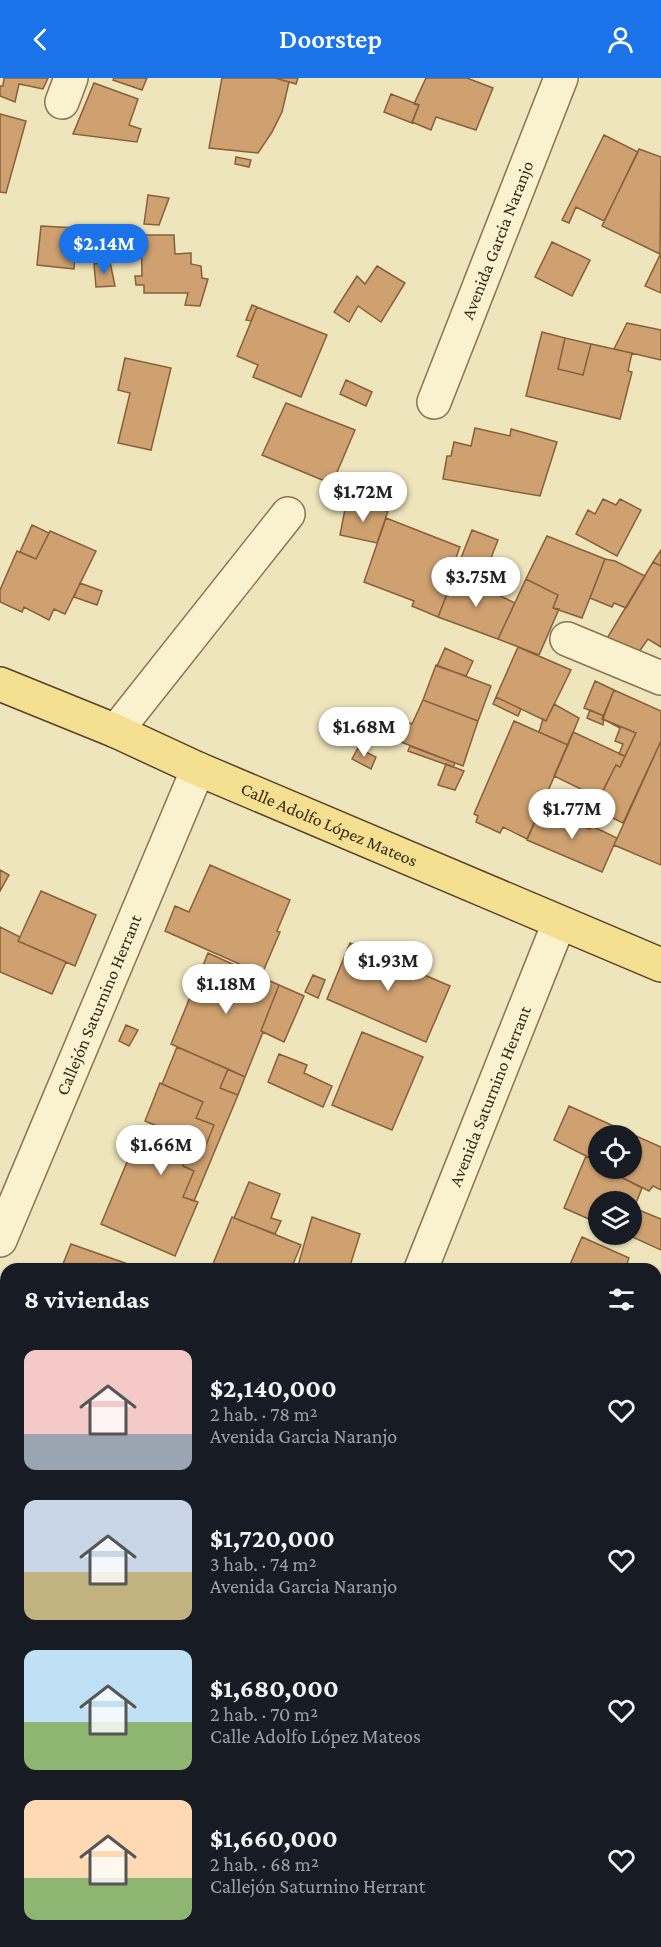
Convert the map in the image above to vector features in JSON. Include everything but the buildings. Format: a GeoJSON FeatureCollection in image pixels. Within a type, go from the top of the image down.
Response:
{"type":"FeatureCollection","features":[{"type":"Feature","properties":{"kind":"main road","name":"Calle Adolfo López Mateos"},"geometry":{"type":"LineString","coordinates":[[0,684],[116,731],[198,769],[661,965]]}},
{"type":"Feature","properties":{"kind":"street","name":"Avenida Garcia Naranjo"},"geometry":{"type":"LineString","coordinates":[[434,402],[561,78]]}},
{"type":"Feature","properties":{"kind":"street"},"geometry":{"type":"LineString","coordinates":[[116,731],[288,514]]}},
{"type":"Feature","properties":{"kind":"street"},"geometry":{"type":"LineString","coordinates":[[567,639],[661,678]]}},
{"type":"Feature","properties":{"kind":"street","name":"Callejón Saturnino Herrant"},"geometry":{"type":"LineString","coordinates":[[0,1240],[198,769]]}},
{"type":"Feature","properties":{"kind":"street","name":"Avenida Saturnino Herrant"},"geometry":{"type":"LineString","coordinates":[[423,1263],[559,923]]}}]}
